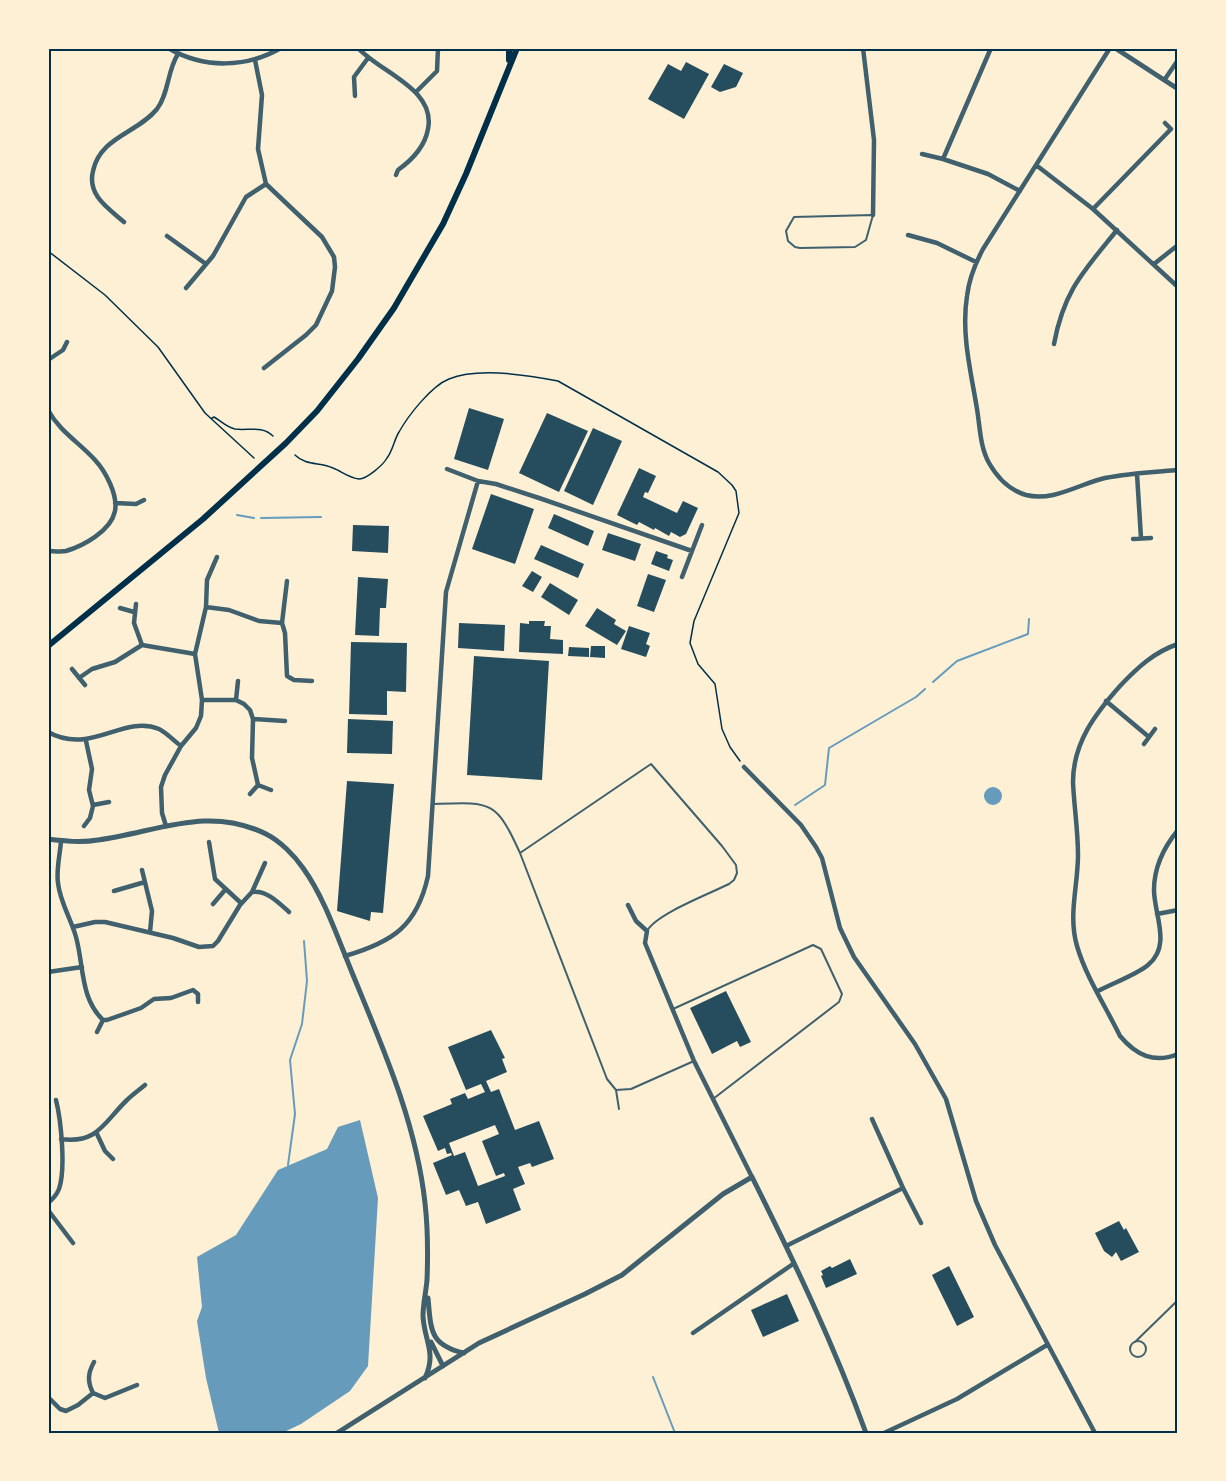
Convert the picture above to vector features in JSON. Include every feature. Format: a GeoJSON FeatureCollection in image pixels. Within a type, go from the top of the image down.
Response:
{"type":"FeatureCollection","features":[{"type":"Feature","properties":{"kind":"main road"},"geometry":{"type":"LineString","coordinates":[[509,48],[509,64]]}},
{"type":"Feature","properties":{"kind":"main road"},"geometry":{"type":"LineString","coordinates":[[48,646],[203,519],[286,443],[317,411],[394,308],[442,224],[466,174],[517,48]]}},
{"type":"Feature","properties":{"kind":"street"},"geometry":{"type":"LineString","coordinates":[[168,48],[178,54],[221,64],[255,60],[281,48]]}},
{"type":"Feature","properties":{"kind":"street"},"geometry":{"type":"LineString","coordinates":[[358,48],[368,58],[416,92],[428,113],[427,137],[396,175]]}},
{"type":"Feature","properties":{"kind":"street"},"geometry":{"type":"LineString","coordinates":[[416,92],[437,71],[438,48]]}},
{"type":"Feature","properties":{"kind":"street"},"geometry":{"type":"LineString","coordinates":[[863,48],[874,140],[873,215]]}},
{"type":"Feature","properties":{"kind":"street"},"geometry":{"type":"LineString","coordinates":[[943,159],[991,48]]}},
{"type":"Feature","properties":{"kind":"street"},"geometry":{"type":"LineString","coordinates":[[1110,48],[976,262],[969,280],[966,297],[966,339],[983,447],[994,472],[1011,488],[1036,497],[1061,493],[1106,478],[1178,470]]}},
{"type":"Feature","properties":{"kind":"street"},"geometry":{"type":"LineString","coordinates":[[1114,48],[1178,89]]}},
{"type":"Feature","properties":{"kind":"street"},"geometry":{"type":"LineString","coordinates":[[124,222],[98,199],[92,187],[95,160],[113,141],[146,120],[157,110],[163,100],[172,63],[178,54]]}},
{"type":"Feature","properties":{"kind":"street"},"geometry":{"type":"LineString","coordinates":[[355,96],[354,77],[368,58]]}},
{"type":"Feature","properties":{"kind":"street"},"geometry":{"type":"LineString","coordinates":[[255,60],[262,95],[258,149],[266,184],[322,237],[334,257],[335,267],[332,291],[316,325],[306,336],[264,368]]}},
{"type":"Feature","properties":{"kind":"street"},"geometry":{"type":"LineString","coordinates":[[1165,79],[1178,60]]}},
{"type":"Feature","properties":{"kind":"street"},"geometry":{"type":"LineString","coordinates":[[1166,123],[1178,135]]}},
{"type":"Feature","properties":{"kind":"street"},"geometry":{"type":"LineString","coordinates":[[1093,209],[1171,129]]}},
{"type":"Feature","properties":{"kind":"street"},"geometry":{"type":"LineString","coordinates":[[922,154],[988,174],[1020,191]]}},
{"type":"Feature","properties":{"kind":"street"},"geometry":{"type":"LineString","coordinates":[[1036,165],[1093,209],[1178,286]]}},
{"type":"Feature","properties":{"kind":"street"},"geometry":{"type":"LineString","coordinates":[[186,288],[206,264],[246,197],[266,184]]}},
{"type":"Feature","properties":{"kind":"street"},"geometry":{"type":"LineString","coordinates":[[920,238],[922,230]]}},
{"type":"Feature","properties":{"kind":"street"},"geometry":{"type":"LineString","coordinates":[[1054,344],[1060,317],[1073,285],[1117,230]]}},
{"type":"Feature","properties":{"kind":"street"},"geometry":{"type":"LineString","coordinates":[[908,235],[937,243],[976,262]]}},
{"type":"Feature","properties":{"kind":"street"},"geometry":{"type":"LineString","coordinates":[[167,236],[206,264]]}},
{"type":"Feature","properties":{"kind":"street"},"geometry":{"type":"LineString","coordinates":[[1154,264],[1178,244]]}},
{"type":"Feature","properties":{"kind":"street"},"geometry":{"type":"LineString","coordinates":[[48,360],[63,350],[68,342]]}},
{"type":"Feature","properties":{"kind":"street"},"geometry":{"type":"LineString","coordinates":[[48,410],[64,434],[96,461],[111,488],[115,503],[115,512],[111,519],[94,537],[82,545],[64,551],[48,551]]}},
{"type":"Feature","properties":{"kind":"street"},"geometry":{"type":"LineString","coordinates":[[447,469],[692,551]]}},
{"type":"Feature","properties":{"kind":"street"},"geometry":{"type":"LineString","coordinates":[[1137,474],[1142,538]]}},
{"type":"Feature","properties":{"kind":"street"},"geometry":{"type":"LineString","coordinates":[[345,956],[367,950],[400,931],[420,906],[428,876],[446,592],[478,481]]}},
{"type":"Feature","properties":{"kind":"street"},"geometry":{"type":"LineString","coordinates":[[115,503],[136,504],[144,500]]}},
{"type":"Feature","properties":{"kind":"street"},"geometry":{"type":"LineString","coordinates":[[682,577],[702,525]]}},
{"type":"Feature","properties":{"kind":"street"},"geometry":{"type":"LineString","coordinates":[[1133,539],[1151,538]]}},
{"type":"Feature","properties":{"kind":"street"},"geometry":{"type":"LineString","coordinates":[[166,826],[162,813],[161,787],[181,746],[196,728],[201,716],[202,700],[195,654],[206,607],[207,580],[217,557]]}},
{"type":"Feature","properties":{"kind":"street"},"geometry":{"type":"LineString","coordinates":[[287,581],[282,623],[285,633],[287,676],[294,680],[312,681]]}},
{"type":"Feature","properties":{"kind":"street"},"geometry":{"type":"LineString","coordinates":[[136,604],[134,623],[142,645]]}},
{"type":"Feature","properties":{"kind":"street"},"geometry":{"type":"LineString","coordinates":[[206,607],[229,610],[260,621],[282,623]]}},
{"type":"Feature","properties":{"kind":"street"},"geometry":{"type":"LineString","coordinates":[[120,608],[134,612]]}},
{"type":"Feature","properties":{"kind":"street"},"geometry":{"type":"LineString","coordinates":[[1178,644],[1163,650],[1143,663],[1106,702],[1088,726],[1082,739],[1077,753],[1073,782],[1078,858],[1072,907],[1073,926],[1082,960],[1120,1036],[1136,1052],[1152,1059],[1178,1054]]}},
{"type":"Feature","properties":{"kind":"street"},"geometry":{"type":"LineString","coordinates":[[79,678],[92,669],[115,662],[142,645],[195,654]]}},
{"type":"Feature","properties":{"kind":"street"},"geometry":{"type":"LineString","coordinates":[[72,669],[85,685]]}},
{"type":"Feature","properties":{"kind":"street"},"geometry":{"type":"LineString","coordinates":[[236,700],[238,681]]}},
{"type":"Feature","properties":{"kind":"street"},"geometry":{"type":"LineString","coordinates":[[202,700],[236,700],[250,710],[253,719],[252,758],[258,785]]}},
{"type":"Feature","properties":{"kind":"street"},"geometry":{"type":"LineString","coordinates":[[1106,702],[1149,737]]}},
{"type":"Feature","properties":{"kind":"street"},"geometry":{"type":"LineString","coordinates":[[253,719],[285,721]]}},
{"type":"Feature","properties":{"kind":"street"},"geometry":{"type":"LineString","coordinates":[[48,732],[66,739],[86,741],[133,727],[148,726],[159,729],[181,746]]}},
{"type":"Feature","properties":{"kind":"street"},"geometry":{"type":"LineString","coordinates":[[1144,744],[1155,729]]}},
{"type":"Feature","properties":{"kind":"street"},"geometry":{"type":"LineString","coordinates":[[84,826],[90,819],[93,805],[89,790],[92,769],[86,741]]}},
{"type":"Feature","properties":{"kind":"street"},"geometry":{"type":"LineString","coordinates":[[744,766],[801,825],[822,858],[840,928],[854,957],[915,1044],[946,1099],[959,1136],[976,1201],[995,1245],[1095,1433]]}},
{"type":"Feature","properties":{"kind":"street"},"geometry":{"type":"LineString","coordinates":[[258,785],[271,790]]}},
{"type":"Feature","properties":{"kind":"street"},"geometry":{"type":"LineString","coordinates":[[250,794],[258,785]]}},
{"type":"Feature","properties":{"kind":"street"},"geometry":{"type":"LineString","coordinates":[[93,805],[109,802]]}},
{"type":"Feature","properties":{"kind":"street"},"geometry":{"type":"LineString","coordinates":[[48,839],[96,841],[190,821],[233,822],[269,836],[283,846],[304,868],[320,898],[386,1054],[410,1123],[425,1203],[428,1249],[423,1317],[431,1359],[425,1378]]}},
{"type":"Feature","properties":{"kind":"street"},"geometry":{"type":"LineString","coordinates":[[1098,991],[1149,965],[1157,955],[1161,944],[1154,889],[1156,875],[1162,854],[1178,830]]}},
{"type":"Feature","properties":{"kind":"street"},"geometry":{"type":"LineString","coordinates":[[61,841],[57,881],[59,893],[73,927],[88,998],[103,1020]]}},
{"type":"Feature","properties":{"kind":"street"},"geometry":{"type":"LineString","coordinates":[[209,842],[215,879],[242,903]]}},
{"type":"Feature","properties":{"kind":"street"},"geometry":{"type":"LineString","coordinates":[[73,927],[105,922],[206,948],[218,941],[242,903],[252,892],[265,863]]}},
{"type":"Feature","properties":{"kind":"street"},"geometry":{"type":"LineString","coordinates":[[142,870],[152,911],[150,932]]}},
{"type":"Feature","properties":{"kind":"street"},"geometry":{"type":"LineString","coordinates":[[114,891],[145,882]]}},
{"type":"Feature","properties":{"kind":"street"},"geometry":{"type":"LineString","coordinates":[[213,904],[225,890]]}},
{"type":"Feature","properties":{"kind":"street"},"geometry":{"type":"LineString","coordinates":[[252,892],[260,891],[267,894],[290,912]]}},
{"type":"Feature","properties":{"kind":"street"},"geometry":{"type":"LineString","coordinates":[[628,904],[636,921],[646,931],[645,943],[694,1061],[786,1246],[839,1362],[866,1433]]}},
{"type":"Feature","properties":{"kind":"street"},"geometry":{"type":"LineString","coordinates":[[1157,914],[1178,909]]}},
{"type":"Feature","properties":{"kind":"street"},"geometry":{"type":"LineString","coordinates":[[48,972],[82,967]]}},
{"type":"Feature","properties":{"kind":"street"},"geometry":{"type":"LineString","coordinates":[[96,1032],[103,1020],[126,1015],[154,999],[171,998],[193,990],[198,994],[198,1002]]}},
{"type":"Feature","properties":{"kind":"street"},"geometry":{"type":"LineString","coordinates":[[61,1139],[81,1139],[97,1134],[127,1100],[145,1085]]}},
{"type":"Feature","properties":{"kind":"street"},"geometry":{"type":"LineString","coordinates":[[48,1203],[59,1189],[61,1175],[61,1139],[56,1100]]}},
{"type":"Feature","properties":{"kind":"street"},"geometry":{"type":"LineString","coordinates":[[872,1119],[921,1223]]}},
{"type":"Feature","properties":{"kind":"street"},"geometry":{"type":"LineString","coordinates":[[97,1134],[105,1151],[113,1160]]}},
{"type":"Feature","properties":{"kind":"street"},"geometry":{"type":"LineString","coordinates":[[337,1433],[464,1353],[515,1325],[622,1275],[723,1194],[752,1177]]}},
{"type":"Feature","properties":{"kind":"street"},"geometry":{"type":"LineString","coordinates":[[786,1246],[903,1188]]}},
{"type":"Feature","properties":{"kind":"street"},"geometry":{"type":"LineString","coordinates":[[48,1210],[74,1243]]}},
{"type":"Feature","properties":{"kind":"street"},"geometry":{"type":"LineString","coordinates":[[693,1333],[793,1264]]}},
{"type":"Feature","properties":{"kind":"street"},"geometry":{"type":"LineString","coordinates":[[426,1282],[430,1329],[436,1340],[446,1347],[464,1353]]}},
{"type":"Feature","properties":{"kind":"street"},"geometry":{"type":"LineString","coordinates":[[425,1330],[443,1366]]}},
{"type":"Feature","properties":{"kind":"street"},"geometry":{"type":"LineString","coordinates":[[884,1433],[950,1402],[1047,1345]]}},
{"type":"Feature","properties":{"kind":"street"},"geometry":{"type":"LineString","coordinates":[[94,1362],[88,1379],[93,1392],[105,1398],[136,1386]]}},
{"type":"Feature","properties":{"kind":"street"},"geometry":{"type":"LineString","coordinates":[[48,1397],[66,1411],[93,1392]]}},
{"type":"Feature","properties":{"kind":"lane"},"geometry":{"type":"LineString","coordinates":[[873,215],[866,240],[855,247],[800,249],[787,238],[786,231],[794,217],[873,215]]}},
{"type":"Feature","properties":{"kind":"lane"},"geometry":{"type":"LineString","coordinates":[[520,853],[651,764],[722,846],[736,865],[737,873],[729,884],[680,907],[650,925],[646,931]]}},
{"type":"Feature","properties":{"kind":"lane"},"geometry":{"type":"LineString","coordinates":[[432,805],[476,803],[501,816],[508,826],[607,1079],[616,1090],[619,1109]]}},
{"type":"Feature","properties":{"kind":"lane"},"geometry":{"type":"LineString","coordinates":[[673,1010],[813,945],[821,950],[839,985],[842,993],[839,1002],[713,1099]]}},
{"type":"Feature","properties":{"kind":"lane"},"geometry":{"type":"LineString","coordinates":[[616,1090],[631,1089],[694,1061]]}},
{"type":"Feature","properties":{"kind":"lane"},"geometry":{"type":"LineString","coordinates":[[1135,1342],[1145,1345],[1146,1350],[1142,1356],[1137,1357],[1132,1353],[1131,1347],[1135,1342],[1178,1300]]}},
{"type":"Feature","properties":{"kind":"path"},"geometry":{"type":"LineString","coordinates":[[48,251],[105,296],[158,347],[211,419],[254,458]]}},
{"type":"Feature","properties":{"kind":"path"},"geometry":{"type":"LineString","coordinates":[[295,455],[309,463],[331,467],[356,478],[365,478],[383,463],[402,427],[431,393],[447,380],[474,373],[534,376],[558,381],[718,472],[736,491],[739,513],[694,621],[690,643],[698,664],[715,684],[722,729],[730,747],[744,766]]}},
{"type":"Feature","properties":{"kind":"path"},"geometry":{"type":"LineString","coordinates":[[211,419],[214,417],[235,429],[262,430],[273,436]]}},
{"type":"Feature","properties":{"kind":"water"},"geometry":{"type":"Polygon","coordinates":[[[993,787],[999,790],[1002,796],[999,802],[993,805],[987,802],[984,796],[987,790],[993,787]]]}},
{"type":"Feature","properties":{"kind":"water"},"geometry":{"type":"Polygon","coordinates":[[[360,1120],[378,1198],[368,1366],[350,1391],[301,1424],[282,1433],[219,1433],[206,1378],[197,1321],[202,1307],[197,1257],[236,1235],[278,1170],[327,1149],[338,1127],[360,1120]]]}},
{"type":"Feature","properties":{"kind":"building"},"geometry":{"type":"Polygon","coordinates":[[[686,62],[709,74],[684,119],[648,99],[668,64],[681,71],[686,62]]]}},
{"type":"Feature","properties":{"kind":"building"},"geometry":{"type":"Polygon","coordinates":[[[724,64],[743,73],[736,87],[720,92],[711,87],[724,64]]]}},
{"type":"Feature","properties":{"kind":"building"},"geometry":{"type":"Polygon","coordinates":[[[469,408],[504,419],[488,470],[454,459],[469,408]]]}},
{"type":"Feature","properties":{"kind":"building"},"geometry":{"type":"Polygon","coordinates":[[[547,413],[588,431],[559,492],[519,473],[547,413]]]}},
{"type":"Feature","properties":{"kind":"building"},"geometry":{"type":"Polygon","coordinates":[[[593,428],[622,441],[593,505],[564,491],[593,428]]]}},
{"type":"Feature","properties":{"kind":"building"},"geometry":{"type":"Polygon","coordinates":[[[639,468],[656,476],[648,493],[645,492],[643,497],[677,513],[683,501],[698,508],[686,534],[680,537],[671,532],[669,536],[655,528],[654,530],[639,522],[637,525],[617,515],[639,468]]]}},
{"type":"Feature","properties":{"kind":"building"},"geometry":{"type":"Polygon","coordinates":[[[491,494],[534,509],[515,564],[472,549],[491,494]]]}},
{"type":"Feature","properties":{"kind":"building"},"geometry":{"type":"Polygon","coordinates":[[[554,514],[594,531],[588,546],[548,528],[554,514]]]}},
{"type":"Feature","properties":{"kind":"building"},"geometry":{"type":"Polygon","coordinates":[[[353,525],[389,526],[388,553],[352,551],[353,525]]]}},
{"type":"Feature","properties":{"kind":"building"},"geometry":{"type":"Polygon","coordinates":[[[608,533],[641,544],[635,561],[602,550],[608,533]]]}},
{"type":"Feature","properties":{"kind":"building"},"geometry":{"type":"Polygon","coordinates":[[[541,545],[584,564],[578,578],[534,559],[541,545]]]}},
{"type":"Feature","properties":{"kind":"building"},"geometry":{"type":"Polygon","coordinates":[[[656,551],[668,555],[667,558],[673,560],[669,571],[651,564],[656,551]]]}},
{"type":"Feature","properties":{"kind":"building"},"geometry":{"type":"Polygon","coordinates":[[[532,571],[542,577],[533,592],[522,586],[532,571]]]}},
{"type":"Feature","properties":{"kind":"building"},"geometry":{"type":"Polygon","coordinates":[[[648,574],[666,580],[654,612],[637,606],[648,574]]]}},
{"type":"Feature","properties":{"kind":"building"},"geometry":{"type":"Polygon","coordinates":[[[358,577],[388,579],[386,608],[380,608],[379,636],[355,635],[358,577]]]}},
{"type":"Feature","properties":{"kind":"building"},"geometry":{"type":"Polygon","coordinates":[[[550,583],[578,600],[569,615],[541,597],[550,583]]]}},
{"type":"Feature","properties":{"kind":"building"},"geometry":{"type":"Polygon","coordinates":[[[597,608],[616,620],[614,624],[626,631],[617,645],[585,626],[597,608]]]}},
{"type":"Feature","properties":{"kind":"building"},"geometry":{"type":"Polygon","coordinates":[[[529,621],[545,621],[544,626],[551,626],[550,639],[563,640],[563,654],[519,652],[520,623],[529,624],[529,621]]]}},
{"type":"Feature","properties":{"kind":"building"},"geometry":{"type":"Polygon","coordinates":[[[459,623],[505,625],[504,651],[458,648],[459,623]]]}},
{"type":"Feature","properties":{"kind":"building"},"geometry":{"type":"Polygon","coordinates":[[[629,626],[650,633],[646,644],[650,646],[646,657],[621,649],[629,626]]]}},
{"type":"Feature","properties":{"kind":"building"},"geometry":{"type":"Polygon","coordinates":[[[351,642],[407,643],[406,692],[387,691],[387,715],[349,714],[351,642]]]}},
{"type":"Feature","properties":{"kind":"building"},"geometry":{"type":"Polygon","coordinates":[[[591,646],[605,646],[605,658],[590,657],[591,646]]]}},
{"type":"Feature","properties":{"kind":"building"},"geometry":{"type":"Polygon","coordinates":[[[569,647],[589,648],[589,657],[568,656],[569,647]]]}},
{"type":"Feature","properties":{"kind":"building"},"geometry":{"type":"Polygon","coordinates":[[[474,656],[549,661],[542,780],[467,775],[474,656]]]}},
{"type":"Feature","properties":{"kind":"building"},"geometry":{"type":"Polygon","coordinates":[[[348,719],[393,721],[392,754],[347,753],[348,719]]]}},
{"type":"Feature","properties":{"kind":"building"},"geometry":{"type":"Polygon","coordinates":[[[347,781],[394,784],[383,913],[371,912],[370,921],[337,911],[347,781]]]}},
{"type":"Feature","properties":{"kind":"building"},"geometry":{"type":"Polygon","coordinates":[[[726,991],[751,1042],[740,1047],[737,1041],[712,1054],[690,1008],[726,991]]]}},
{"type":"Feature","properties":{"kind":"building"},"geometry":{"type":"Polygon","coordinates":[[[491,1030],[505,1058],[502,1059],[507,1072],[486,1081],[491,1092],[499,1089],[515,1130],[539,1121],[554,1159],[532,1167],[530,1163],[518,1167],[525,1184],[513,1189],[521,1210],[486,1224],[478,1202],[466,1206],[459,1190],[446,1195],[433,1163],[452,1155],[447,1154],[445,1148],[438,1151],[423,1116],[452,1104],[450,1099],[465,1093],[468,1099],[485,1092],[481,1084],[466,1090],[448,1047],[491,1030]],[[495,1125],[449,1143],[454,1156],[465,1152],[478,1186],[505,1176],[504,1173],[496,1176],[482,1141],[499,1134],[495,1125]]]}},
{"type":"Feature","properties":{"kind":"building"},"geometry":{"type":"Polygon","coordinates":[[[1119,1221],[1124,1230],[1126,1228],[1139,1252],[1121,1261],[1116,1252],[1112,1257],[1104,1251],[1095,1233],[1119,1221]]]}},
{"type":"Feature","properties":{"kind":"building"},"geometry":{"type":"Polygon","coordinates":[[[850,1259],[857,1274],[826,1288],[821,1271],[850,1259]]]}},
{"type":"Feature","properties":{"kind":"building"},"geometry":{"type":"Polygon","coordinates":[[[949,1266],[974,1317],[957,1326],[932,1275],[949,1266]]]}},
{"type":"Feature","properties":{"kind":"building"},"geometry":{"type":"Polygon","coordinates":[[[787,1294],[799,1321],[763,1337],[751,1310],[787,1294]]]}},
{"type":"Feature","properties":{"kind":"waterway"},"geometry":{"type":"LineString","coordinates":[[237,515],[254,518]]}},
{"type":"Feature","properties":{"kind":"waterway"},"geometry":{"type":"LineString","coordinates":[[261,518],[321,517]]}},
{"type":"Feature","properties":{"kind":"waterway"},"geometry":{"type":"LineString","coordinates":[[933,682],[957,661],[1028,634],[1029,619]]}},
{"type":"Feature","properties":{"kind":"waterway"},"geometry":{"type":"LineString","coordinates":[[795,805],[825,785],[829,748],[916,697],[925,689]]}},
{"type":"Feature","properties":{"kind":"waterway"},"geometry":{"type":"LineString","coordinates":[[288,1165],[295,1114],[290,1060],[302,1024],[307,981],[304,941]]}},
{"type":"Feature","properties":{"kind":"waterway"},"geometry":{"type":"LineString","coordinates":[[653,1377],[675,1433]]}}]}
